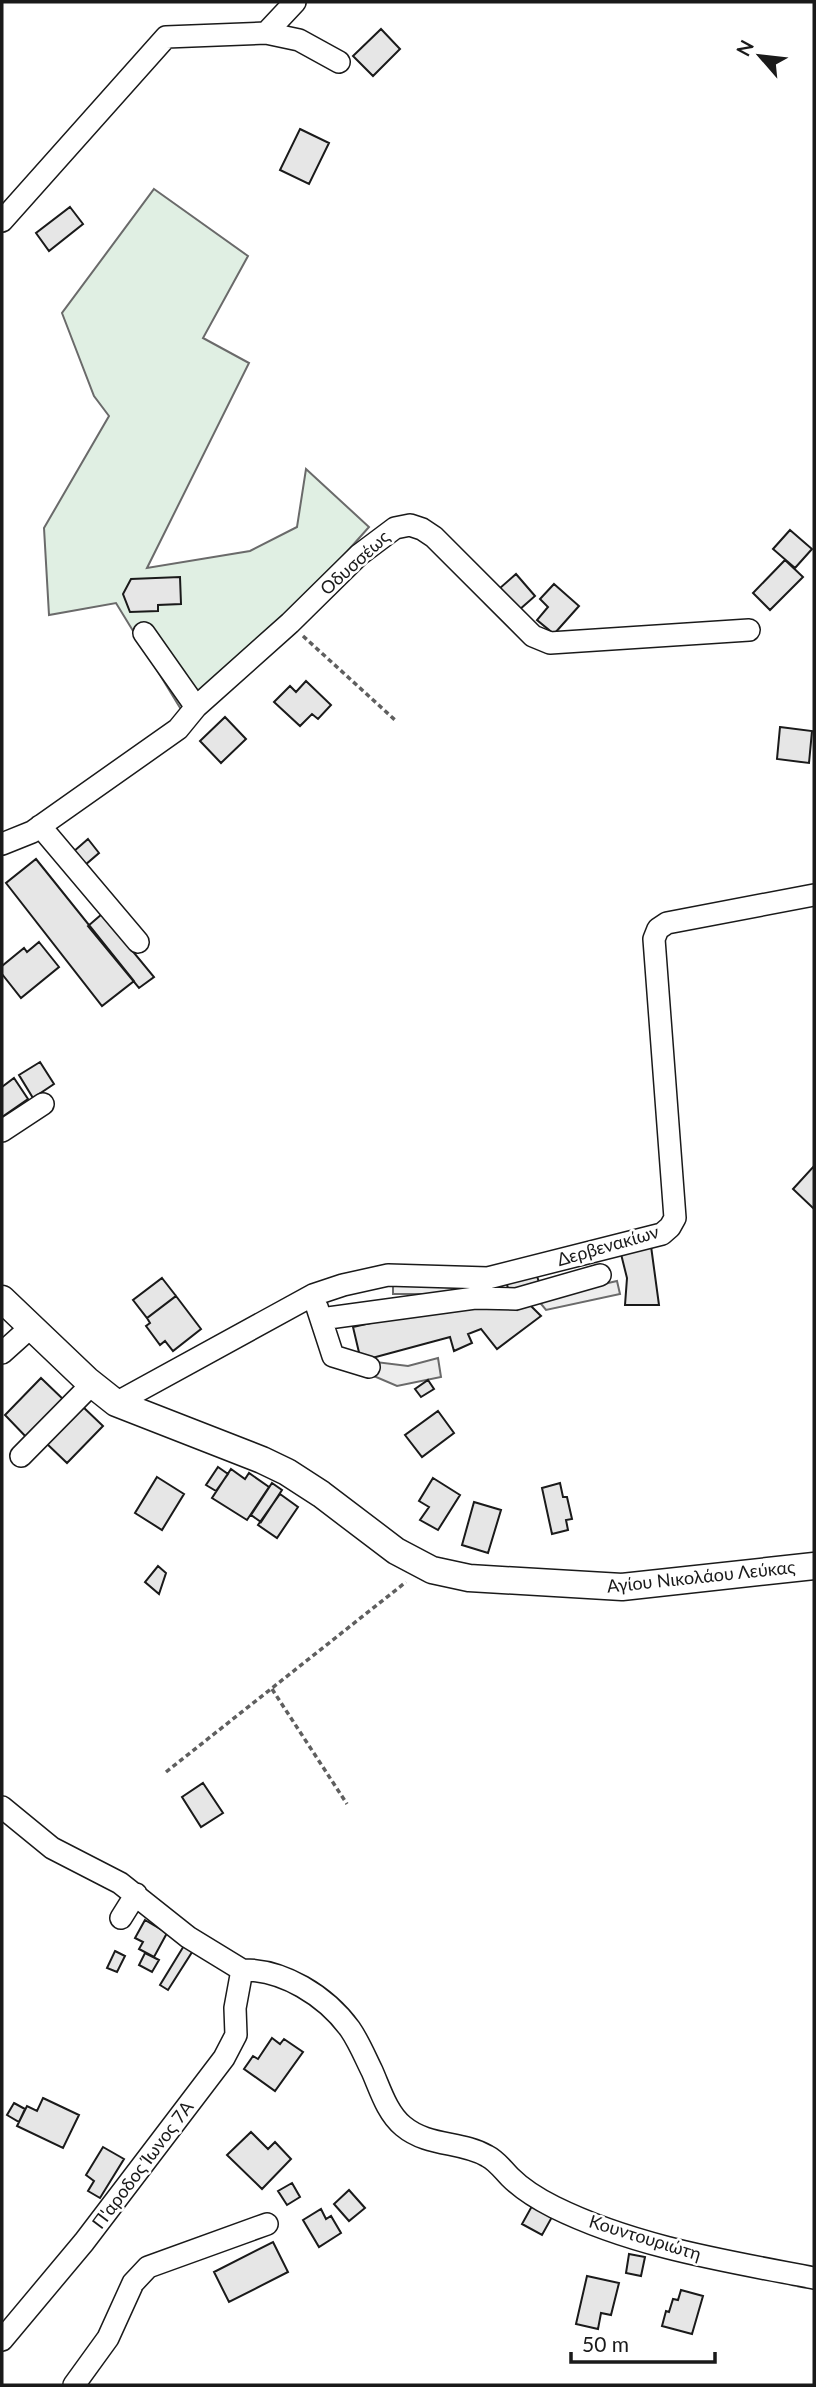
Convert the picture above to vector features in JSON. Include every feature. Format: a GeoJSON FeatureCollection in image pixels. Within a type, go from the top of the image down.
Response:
{"type":"FeatureCollection","features":[{"type":"Feature","properties":{"kind":"main road","name":"Αγίου Νικολάου Λεύκας"},"geometry":{"type":"LineString","coordinates":[[2,1299],[92,1384],[116,1403],[241,1451],[287,1472],[396,1551],[425,1567],[469,1578],[622,1587],[814,1566]]}},
{"type":"Feature","properties":{"kind":"street"},"geometry":{"type":"LineString","coordinates":[[266,33],[295,2]]}},
{"type":"Feature","properties":{"kind":"street"},"geometry":{"type":"LineString","coordinates":[[2,221],[166,37],[266,33],[299,40],[339,62]]}},
{"type":"Feature","properties":{"kind":"street","name":"Οδυσσέως"},"geometry":{"type":"LineString","coordinates":[[2,844],[32,832],[178,729],[196,707],[290,623],[359,555],[395,528],[410,525],[434,537],[533,636],[550,643],[749,630]]}},
{"type":"Feature","properties":{"kind":"street"},"geometry":{"type":"LineString","coordinates":[[144,633],[196,707]]}},
{"type":"Feature","properties":{"kind":"street"},"geometry":{"type":"LineString","coordinates":[[40,826],[138,942]]}},
{"type":"Feature","properties":{"kind":"street","name":"Δερβενακίων"},"geometry":{"type":"LineString","coordinates":[[116,1403],[313,1295],[343,1285],[388,1275],[488,1278],[662,1234],[675,1218],[654,940],[658,929],[667,923],[814,895]]}},
{"type":"Feature","properties":{"kind":"street"},"geometry":{"type":"LineString","coordinates":[[2,1131],[43,1104]]}},
{"type":"Feature","properties":{"kind":"street"},"geometry":{"type":"LineString","coordinates":[[321,1319],[475,1298],[516,1299],[600,1275]]}},
{"type":"Feature","properties":{"kind":"street"},"geometry":{"type":"LineString","coordinates":[[313,1295],[333,1356],[369,1367]]}},
{"type":"Feature","properties":{"kind":"street"},"geometry":{"type":"LineString","coordinates":[[2,1353],[30,1327]]}},
{"type":"Feature","properties":{"kind":"street"},"geometry":{"type":"LineString","coordinates":[[21,1456],[92,1384]]}},
{"type":"Feature","properties":{"kind":"street"},"geometry":{"type":"LineString","coordinates":[[2,1807],[52,1848],[106,1874],[136,1894],[188,1937],[242,1970]]}},
{"type":"Feature","properties":{"kind":"street"},"geometry":{"type":"LineString","coordinates":[[121,1918],[136,1894]]}},
{"type":"Feature","properties":{"kind":"street","name":"Κουντουριώτη"},"geometry":{"type":"LineString","coordinates":[[242,1970],[263,1971],[287,1979],[334,2011],[357,2039],[394,2115],[404,2128],[439,2144],[488,2156],[534,2196],[617,2234],[701,2256],[814,2278]]}},
{"type":"Feature","properties":{"kind":"street","name":"Π'αροδος Ίωνος 7Α"},"geometry":{"type":"LineString","coordinates":[[2,2340],[85,2242],[224,2058],[236,2035],[236,2008],[242,1970]]}},
{"type":"Feature","properties":{"kind":"street"},"geometry":{"type":"LineString","coordinates":[[74,2385],[108,2338],[128,2292],[143,2271],[158,2262],[267,2224]]}},
{"type":"Feature","properties":{"kind":"path"},"geometry":{"type":"LineString","coordinates":[[290,623],[395,720]]}},
{"type":"Feature","properties":{"kind":"path"},"geometry":{"type":"LineString","coordinates":[[166,1772],[425,1567]]}},
{"type":"Feature","properties":{"kind":"path"},"geometry":{"type":"LineString","coordinates":[[272,1689],[348,1804]]}},
{"type":"Feature","properties":{"kind":"green space"},"geometry":{"type":"Polygon","coordinates":[[[154,189],[248,256],[203,338],[249,363],[147,568],[250,551],[297,527],[306,469],[369,527],[277,630],[182,711],[116,603],[49,615],[44,528],[109,416],[94,396],[62,313],[154,189]]]}},
{"type":"Feature","properties":{"kind":"shaded area"},"geometry":{"type":"Polygon","coordinates":[[[617,1281],[620,1294],[546,1310],[537,1299],[617,1281]]]}},
{"type":"Feature","properties":{"kind":"shaded area"},"geometry":{"type":"Polygon","coordinates":[[[393,1282],[474,1283],[470,1294],[393,1294],[393,1282]]]}},
{"type":"Feature","properties":{"kind":"shaded area"},"geometry":{"type":"Polygon","coordinates":[[[438,1358],[441,1377],[397,1386],[369,1374],[376,1362],[408,1366],[438,1358]]]}},
{"type":"Feature","properties":{"kind":"building"},"geometry":{"type":"Polygon","coordinates":[[[381,29],[400,49],[373,76],[353,56],[381,29]]]}},
{"type":"Feature","properties":{"kind":"building"},"geometry":{"type":"Polygon","coordinates":[[[300,129],[329,143],[309,184],[280,170],[300,129]]]}},
{"type":"Feature","properties":{"kind":"building"},"geometry":{"type":"Polygon","coordinates":[[[70,207],[83,224],[49,251],[36,233],[70,207]]]}},
{"type":"Feature","properties":{"kind":"building"},"geometry":{"type":"Polygon","coordinates":[[[790,530],[812,549],[795,568],[773,549],[790,530]]]}},
{"type":"Feature","properties":{"kind":"building"},"geometry":{"type":"Polygon","coordinates":[[[785,560],[803,577],[770,610],[753,593],[785,560]]]}},
{"type":"Feature","properties":{"kind":"building"},"geometry":{"type":"Polygon","coordinates":[[[516,574],[535,596],[519,610],[500,588],[516,574]]]}},
{"type":"Feature","properties":{"kind":"building"},"geometry":{"type":"Polygon","coordinates":[[[180,577],[181,604],[158,605],[158,611],[130,612],[123,594],[131,579],[180,577]]]}},
{"type":"Feature","properties":{"kind":"building"},"geometry":{"type":"Polygon","coordinates":[[[554,584],[579,606],[554,634],[537,620],[548,607],[540,599],[554,584]]]}},
{"type":"Feature","properties":{"kind":"building"},"geometry":{"type":"Polygon","coordinates":[[[306,681],[331,705],[318,719],[312,714],[300,726],[274,702],[290,686],[296,692],[306,681]]]}},
{"type":"Feature","properties":{"kind":"building"},"geometry":{"type":"Polygon","coordinates":[[[225,717],[246,739],[221,763],[200,741],[225,717]]]}},
{"type":"Feature","properties":{"kind":"building"},"geometry":{"type":"Polygon","coordinates":[[[780,727],[812,731],[809,763],[777,759],[780,727]]]}},
{"type":"Feature","properties":{"kind":"building"},"geometry":{"type":"Polygon","coordinates":[[[88,839],[99,853],[85,865],[73,852],[88,839]]]}},
{"type":"Feature","properties":{"kind":"building"},"geometry":{"type":"Polygon","coordinates":[[[36,859],[134,981],[102,1006],[6,883],[36,859]]]}},
{"type":"Feature","properties":{"kind":"building"},"geometry":{"type":"Polygon","coordinates":[[[102,914],[154,977],[139,988],[88,926],[102,914]]]}},
{"type":"Feature","properties":{"kind":"building"},"geometry":{"type":"Polygon","coordinates":[[[39,942],[59,967],[21,998],[2,974],[2,966],[24,948],[27,952],[39,942]]]}},
{"type":"Feature","properties":{"kind":"building"},"geometry":{"type":"Polygon","coordinates":[[[40,1062],[54,1084],[33,1098],[19,1075],[40,1062]]]}},
{"type":"Feature","properties":{"kind":"building"},"geometry":{"type":"Polygon","coordinates":[[[14,1078],[28,1099],[2,1117],[2,1087],[14,1078]]]}},
{"type":"Feature","properties":{"kind":"building"},"geometry":{"type":"Polygon","coordinates":[[[814,1166],[814,1209],[793,1189],[814,1166]]]}},
{"type":"Feature","properties":{"kind":"building"},"geometry":{"type":"Polygon","coordinates":[[[651,1246],[659,1305],[625,1305],[627,1278],[621,1254],[651,1246]]]}},
{"type":"Feature","properties":{"kind":"building"},"geometry":{"type":"Polygon","coordinates":[[[535,1271],[539,1282],[509,1292],[506,1281],[535,1271]]]}},
{"type":"Feature","properties":{"kind":"building"},"geometry":{"type":"Polygon","coordinates":[[[162,1278],[176,1296],[147,1318],[133,1300],[162,1278]]]}},
{"type":"Feature","properties":{"kind":"building"},"geometry":{"type":"Polygon","coordinates":[[[176,1296],[201,1329],[173,1351],[165,1341],[160,1345],[146,1326],[150,1323],[147,1318],[176,1296]]]}},
{"type":"Feature","properties":{"kind":"building"},"geometry":{"type":"Polygon","coordinates":[[[472,1300],[501,1303],[517,1310],[528,1303],[541,1316],[497,1349],[481,1329],[468,1334],[472,1343],[454,1351],[450,1337],[361,1361],[353,1327],[472,1300]]]}},
{"type":"Feature","properties":{"kind":"building"},"geometry":{"type":"Polygon","coordinates":[[[41,1378],[66,1402],[29,1440],[5,1415],[41,1378]]]}},
{"type":"Feature","properties":{"kind":"building"},"geometry":{"type":"Polygon","coordinates":[[[428,1380],[434,1389],[421,1397],[415,1389],[428,1380]]]}},
{"type":"Feature","properties":{"kind":"building"},"geometry":{"type":"Polygon","coordinates":[[[81,1405],[103,1426],[67,1463],[45,1442],[81,1405]]]}},
{"type":"Feature","properties":{"kind":"building"},"geometry":{"type":"Polygon","coordinates":[[[438,1411],[454,1433],[422,1457],[405,1435],[438,1411]]]}},
{"type":"Feature","properties":{"kind":"building"},"geometry":{"type":"Polygon","coordinates":[[[218,1467],[228,1474],[216,1491],[206,1485],[218,1467]]]}},
{"type":"Feature","properties":{"kind":"building"},"geometry":{"type":"Polygon","coordinates":[[[231,1469],[245,1479],[249,1473],[269,1487],[247,1520],[212,1498],[231,1469]]]}},
{"type":"Feature","properties":{"kind":"building"},"geometry":{"type":"Polygon","coordinates":[[[157,1477],[184,1494],[162,1530],[135,1513],[157,1477]]]}},
{"type":"Feature","properties":{"kind":"building"},"geometry":{"type":"Polygon","coordinates":[[[433,1478],[460,1495],[438,1530],[420,1520],[429,1507],[419,1501],[433,1478]]]}},
{"type":"Feature","properties":{"kind":"building"},"geometry":{"type":"Polygon","coordinates":[[[272,1483],[282,1490],[261,1522],[251,1515],[272,1483]]]}},
{"type":"Feature","properties":{"kind":"building"},"geometry":{"type":"Polygon","coordinates":[[[560,1483],[563,1497],[567,1497],[572,1519],[566,1520],[568,1530],[552,1534],[542,1488],[560,1483]]]}},
{"type":"Feature","properties":{"kind":"building"},"geometry":{"type":"Polygon","coordinates":[[[280,1494],[298,1507],[277,1538],[258,1525],[280,1494]]]}},
{"type":"Feature","properties":{"kind":"building"},"geometry":{"type":"Polygon","coordinates":[[[474,1502],[501,1510],[488,1553],[462,1545],[474,1502]]]}},
{"type":"Feature","properties":{"kind":"building"},"geometry":{"type":"Polygon","coordinates":[[[158,1566],[166,1573],[159,1594],[145,1582],[158,1566]]]}},
{"type":"Feature","properties":{"kind":"building"},"geometry":{"type":"Polygon","coordinates":[[[203,1783],[223,1813],[201,1827],[182,1797],[203,1783]]]}},
{"type":"Feature","properties":{"kind":"building"},"geometry":{"type":"Polygon","coordinates":[[[145,1920],[167,1933],[154,1957],[139,1949],[143,1942],[135,1938],[145,1920]]]}},
{"type":"Feature","properties":{"kind":"building"},"geometry":{"type":"Polygon","coordinates":[[[185,1944],[194,1949],[168,1990],[160,1985],[185,1944]]]}},
{"type":"Feature","properties":{"kind":"building"},"geometry":{"type":"Polygon","coordinates":[[[115,1951],[125,1956],[117,1972],[107,1968],[115,1951]]]}},
{"type":"Feature","properties":{"kind":"building"},"geometry":{"type":"Polygon","coordinates":[[[145,1953],[159,1960],[152,1972],[139,1965],[145,1953]]]}},
{"type":"Feature","properties":{"kind":"building"},"geometry":{"type":"Polygon","coordinates":[[[272,2038],[280,2044],[284,2039],[303,2052],[275,2091],[244,2069],[253,2056],[258,2059],[272,2038]]]}},
{"type":"Feature","properties":{"kind":"building"},"geometry":{"type":"Polygon","coordinates":[[[43,2098],[79,2115],[63,2148],[17,2126],[27,2106],[37,2111],[43,2098]]]}},
{"type":"Feature","properties":{"kind":"building"},"geometry":{"type":"Polygon","coordinates":[[[14,2103],[25,2109],[19,2122],[7,2115],[14,2103]]]}},
{"type":"Feature","properties":{"kind":"building"},"geometry":{"type":"Polygon","coordinates":[[[251,2132],[268,2149],[275,2142],[291,2159],[262,2189],[227,2155],[251,2132]]]}},
{"type":"Feature","properties":{"kind":"building"},"geometry":{"type":"Polygon","coordinates":[[[103,2147],[124,2159],[100,2198],[88,2191],[94,2181],[86,2175],[103,2147]]]}},
{"type":"Feature","properties":{"kind":"building"},"geometry":{"type":"Polygon","coordinates":[[[292,2183],[300,2197],[287,2205],[278,2191],[292,2183]]]}},
{"type":"Feature","properties":{"kind":"building"},"geometry":{"type":"Polygon","coordinates":[[[349,2190],[365,2208],[349,2221],[334,2204],[349,2190]]]}},
{"type":"Feature","properties":{"kind":"building"},"geometry":{"type":"Polygon","coordinates":[[[532,2206],[552,2217],[542,2235],[522,2224],[532,2206]]]}},
{"type":"Feature","properties":{"kind":"building"},"geometry":{"type":"Polygon","coordinates":[[[321,2209],[326,2219],[331,2216],[341,2233],[319,2247],[303,2220],[321,2209]]]}},
{"type":"Feature","properties":{"kind":"building"},"geometry":{"type":"Polygon","coordinates":[[[273,2242],[288,2272],[229,2302],[214,2272],[273,2242]]]}},
{"type":"Feature","properties":{"kind":"building"},"geometry":{"type":"Polygon","coordinates":[[[629,2254],[645,2257],[641,2276],[626,2273],[629,2254]]]}},
{"type":"Feature","properties":{"kind":"building"},"geometry":{"type":"Polygon","coordinates":[[[587,2276],[619,2283],[611,2315],[601,2313],[598,2329],[576,2324],[587,2276]]]}},
{"type":"Feature","properties":{"kind":"building"},"geometry":{"type":"Polygon","coordinates":[[[681,2290],[703,2296],[692,2334],[662,2326],[666,2311],[669,2312],[673,2299],[678,2300],[681,2290]]]}}]}
